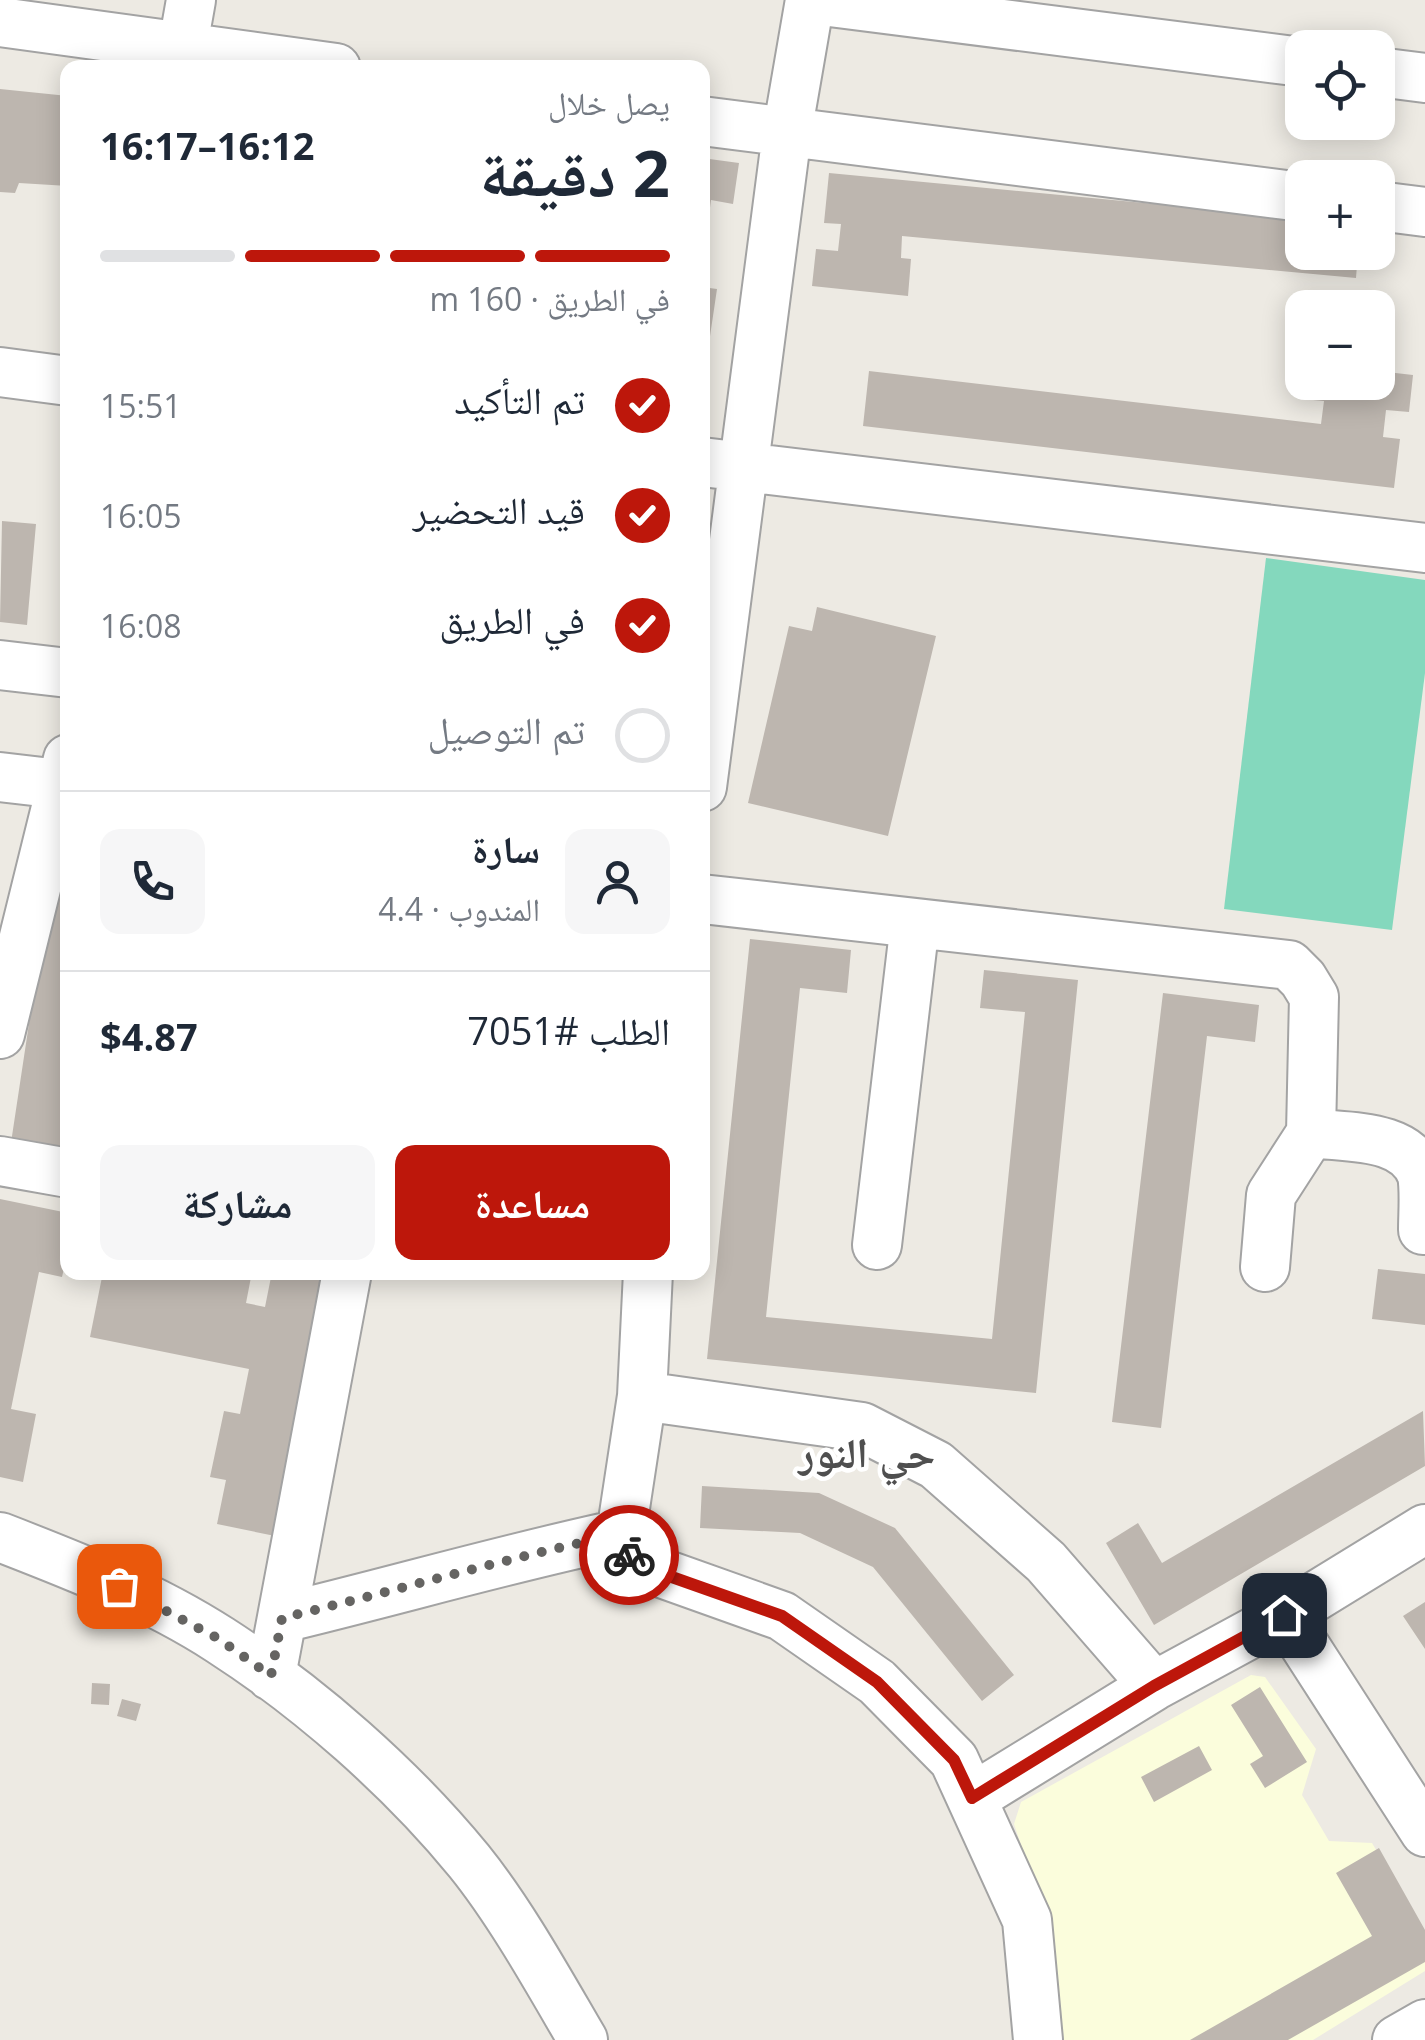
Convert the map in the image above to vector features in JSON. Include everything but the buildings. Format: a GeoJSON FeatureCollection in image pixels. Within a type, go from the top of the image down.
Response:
{"type":"FeatureCollection","features":[{"type":"Feature","properties":{"kind":"street"},"geometry":{"type":"LineString","coordinates":[[710,679],[724,465],[812,0],[1285,60]]}},
{"type":"Feature","properties":{"kind":"street"},"geometry":{"type":"LineString","coordinates":[[0,22],[184,38],[295,60]]}},
{"type":"Feature","properties":{"kind":"street"},"geometry":{"type":"LineString","coordinates":[[1395,74],[1425,78]]}},
{"type":"Feature","properties":{"kind":"street"},"geometry":{"type":"LineString","coordinates":[[710,122],[1285,194]]}},
{"type":"Feature","properties":{"kind":"street"},"geometry":{"type":"LineString","coordinates":[[1395,208],[1425,212]]}},
{"type":"Feature","properties":{"kind":"street"},"geometry":{"type":"LineString","coordinates":[[0,372],[60,380]]}},
{"type":"Feature","properties":{"kind":"street"},"geometry":{"type":"LineString","coordinates":[[724,465],[1425,548]]}},
{"type":"Feature","properties":{"kind":"street"},"geometry":{"type":"LineString","coordinates":[[0,665],[60,673]]}},
{"type":"Feature","properties":{"kind":"street"},"geometry":{"type":"LineString","coordinates":[[0,777],[60,776]]}},
{"type":"Feature","properties":{"kind":"street"},"geometry":{"type":"LineString","coordinates":[[0,1034],[60,799]]}},
{"type":"Feature","properties":{"kind":"street"},"geometry":{"type":"LineString","coordinates":[[710,900],[1289,965],[1314,997],[1311,1132],[1271,1195],[1265,1267]]}},
{"type":"Feature","properties":{"kind":"street"},"geometry":{"type":"LineString","coordinates":[[877,1245],[915,923]]}},
{"type":"Feature","properties":{"kind":"street"},"geometry":{"type":"LineString","coordinates":[[1311,1132],[1396,1144],[1412,1158],[1423,1177],[1423,1230]]}},
{"type":"Feature","properties":{"kind":"street"},"geometry":{"type":"LineString","coordinates":[[0,1161],[60,1172]]}},
{"type":"Feature","properties":{"kind":"street"},"geometry":{"type":"LineString","coordinates":[[271,1676],[346,1280]]}},
{"type":"Feature","properties":{"kind":"street"},"geometry":{"type":"LineString","coordinates":[[648,1280],[642,1396],[621,1534],[629,1556],[652,1570],[782,1616],[877,1682],[954,1760],[1028,1920],[1038,2040]]}},
{"type":"Feature","properties":{"kind":"street"},"geometry":{"type":"LineString","coordinates":[[642,1396],[862,1427],[936,1465],[1046,1562],[1154,1686]]}},
{"type":"Feature","properties":{"kind":"street"},"geometry":{"type":"LineString","coordinates":[[972,1798],[1154,1686],[1284,1615],[1425,1529]]}},
{"type":"Feature","properties":{"kind":"street"},"geometry":{"type":"LineString","coordinates":[[282,1618],[412,1587],[513,1557],[621,1534]]}},
{"type":"Feature","properties":{"kind":"street"},"geometry":{"type":"LineString","coordinates":[[0,1537],[144,1598],[219,1639],[271,1676],[412,1797],[471,1864],[583,2040]]}},
{"type":"Feature","properties":{"kind":"street"},"geometry":{"type":"LineString","coordinates":[[1284,1615],[1425,1832]]}},
{"type":"Feature","properties":{"kind":"street"},"geometry":{"type":"LineString","coordinates":[[1397,2040],[1425,2024]]}},
{"type":"Feature","properties":{"kind":"shaded area"},"geometry":{"type":"Polygon","coordinates":[[[1251,1675],[1265,1677],[1316,1749],[1302,1795],[1329,1841],[1372,1843],[1425,1933],[1425,1971],[1313,2040],[1055,2040],[1053,1940],[1014,1824],[1021,1802],[1251,1675]]]}},
{"type":"Feature","properties":{"kind":"green space"},"geometry":{"type":"Polygon","coordinates":[[[1266,558],[1425,580],[1425,673],[1392,930],[1224,909],[1266,558]]]}},
{"type":"Feature","properties":{"kind":"way so far"},"geometry":{"type":"LineString","coordinates":[[119,1586],[219,1639],[271,1676],[282,1618],[412,1587],[513,1557],[621,1534],[629,1555]]}},
{"type":"Feature","properties":{"kind":"district","name":"حي النور"},"geometry":{"type":"Point","coordinates":[867,1453]}},
{"type":"Feature","properties":{"kind":"route"},"geometry":{"type":"LineString","coordinates":[[629,1555],[652,1570],[782,1616],[877,1682],[954,1760],[972,1798],[1154,1686],[1284,1615]]}}]}
